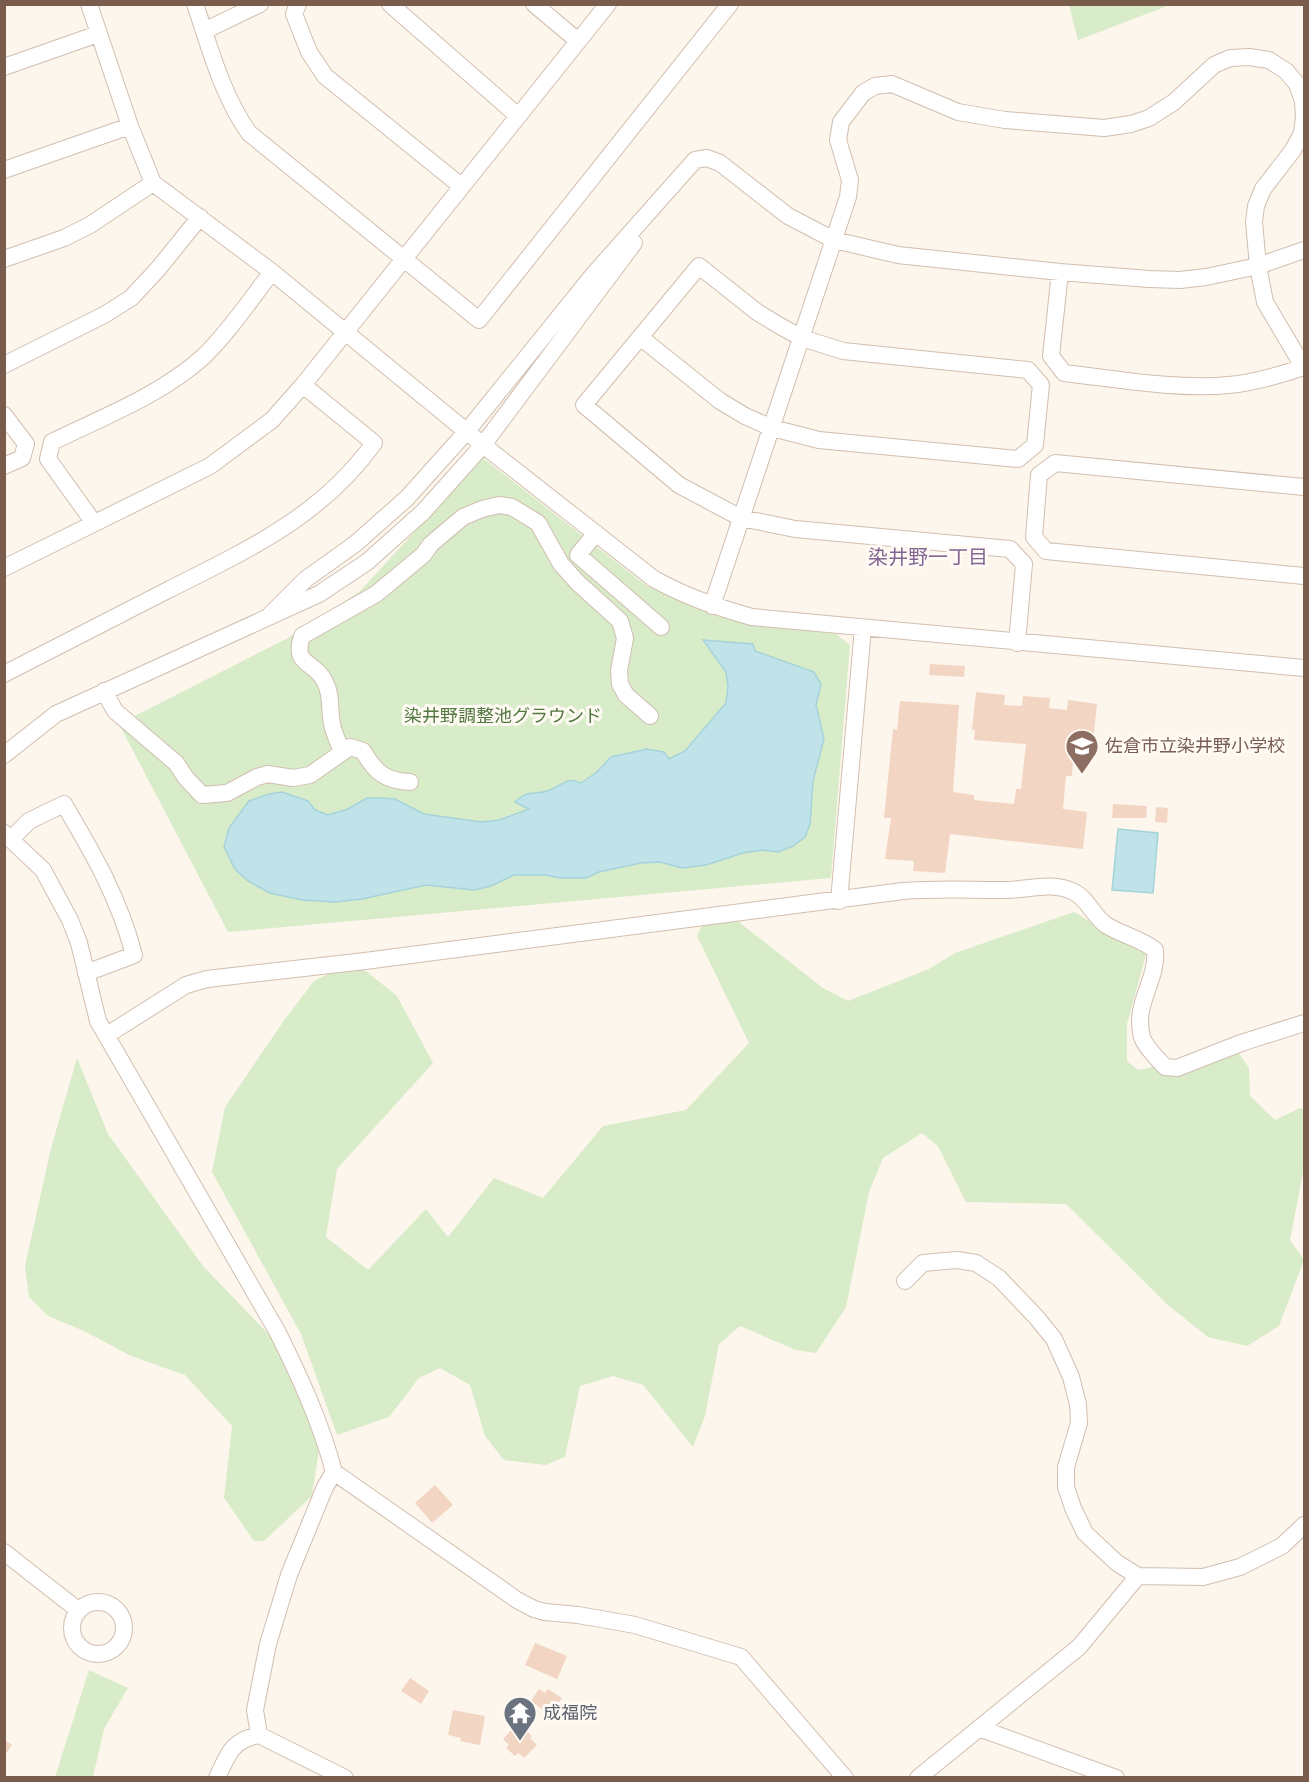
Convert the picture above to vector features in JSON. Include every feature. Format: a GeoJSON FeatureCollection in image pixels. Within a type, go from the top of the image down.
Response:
{"type":"FeatureCollection","features":[{"type":"Feature","properties":{"kind":"street"},"geometry":{"type":"LineString","coordinates":[[88,4],[130,126],[153,183],[273,272],[483,445],[654,579],[686,596],[752,617],[1305,668]]}},
{"type":"Feature","properties":{"kind":"street"},"geometry":{"type":"LineString","coordinates":[[195,4],[228,96],[249,133],[479,320],[730,4]]}},
{"type":"Feature","properties":{"kind":"street"},"geometry":{"type":"LineString","coordinates":[[204,30],[260,4]]}},
{"type":"Feature","properties":{"kind":"street"},"geometry":{"type":"LineString","coordinates":[[298,4],[294,14],[309,52],[325,76],[461,186]]}},
{"type":"Feature","properties":{"kind":"street"},"geometry":{"type":"LineString","coordinates":[[390,4],[518,116]]}},
{"type":"Feature","properties":{"kind":"street"},"geometry":{"type":"LineString","coordinates":[[534,4],[578,41]]}},
{"type":"Feature","properties":{"kind":"street"},"geometry":{"type":"LineString","coordinates":[[4,568],[210,466],[272,420],[303,386],[608,4]]}},
{"type":"Feature","properties":{"kind":"street"},"geometry":{"type":"LineString","coordinates":[[4,67],[98,33]]}},
{"type":"Feature","properties":{"kind":"street"},"geometry":{"type":"LineString","coordinates":[[712,606],[848,197],[850,180],[838,140],[841,122],[863,93],[875,86],[892,84],[958,112],[1005,120],[1104,128],[1131,124],[1149,118],[1174,102],[1214,65],[1230,58],[1249,57],[1269,60],[1286,71],[1297,84],[1303,101],[1302,133],[1293,150],[1263,189],[1256,207],[1254,222],[1258,266],[1265,302],[1304,368],[1266,379],[1229,385],[1189,386],[1064,373],[1052,356],[1060,272]]}},
{"type":"Feature","properties":{"kind":"street"},"geometry":{"type":"LineString","coordinates":[[4,170],[130,126]]}},
{"type":"Feature","properties":{"kind":"street"},"geometry":{"type":"LineString","coordinates":[[269,616],[306,579],[355,543],[407,498],[467,431],[593,275],[694,160],[706,159],[720,163],[788,216],[834,240],[898,255],[1060,272],[1180,280],[1258,266],[1305,249]]}},
{"type":"Feature","properties":{"kind":"street"},"geometry":{"type":"LineString","coordinates":[[4,754],[56,714],[319,594],[367,562],[423,512],[483,445],[694,160]]}},
{"type":"Feature","properties":{"kind":"street"},"geometry":{"type":"LineString","coordinates":[[4,259],[64,238],[90,225],[153,183]]}},
{"type":"Feature","properties":{"kind":"street"},"geometry":{"type":"LineString","coordinates":[[4,365],[104,315],[130,298],[158,269],[200,216]]}},
{"type":"Feature","properties":{"kind":"street"},"geometry":{"type":"LineString","coordinates":[[640,337],[720,401],[772,428],[819,441],[1018,459],[1035,445],[1041,385],[1028,370],[843,351],[802,338],[757,312],[699,266],[640,337],[584,405],[679,485],[741,518],[795,529],[1010,549],[1024,564],[1017,643]]}},
{"type":"Feature","properties":{"kind":"street"},"geometry":{"type":"LineString","coordinates":[[94,523],[48,459],[52,442],[158,390],[203,357],[273,272]]}},
{"type":"Feature","properties":{"kind":"street"},"geometry":{"type":"LineString","coordinates":[[4,674],[259,544],[311,509],[338,486],[358,465],[374,443],[303,386]]}},
{"type":"Feature","properties":{"kind":"street"},"geometry":{"type":"LineString","coordinates":[[4,415],[26,444],[22,458],[4,466]]}},
{"type":"Feature","properties":{"kind":"street"},"geometry":{"type":"LineString","coordinates":[[1305,487],[1055,463],[1040,475],[1034,537],[1046,551],[1305,576]]}},
{"type":"Feature","properties":{"kind":"street"},"geometry":{"type":"LineString","coordinates":[[342,751],[332,724],[330,695],[325,681],[319,672],[302,660],[298,647],[302,636],[376,594],[423,555],[431,544],[463,517],[482,508],[499,505],[512,507],[538,523],[561,564],[577,582],[620,621],[625,638],[619,672],[620,684],[626,694],[650,716]]}},
{"type":"Feature","properties":{"kind":"street"},"geometry":{"type":"LineString","coordinates":[[596,533],[579,555],[661,627]]}},
{"type":"Feature","properties":{"kind":"street"},"geometry":{"type":"LineString","coordinates":[[839,901],[864,628]]}},
{"type":"Feature","properties":{"kind":"street"},"geometry":{"type":"LineString","coordinates":[[104,691],[116,711],[176,763],[202,795],[227,793],[256,777],[268,774],[293,778],[310,775],[350,747],[363,751],[368,761],[382,776],[395,782],[410,782]]}},
{"type":"Feature","properties":{"kind":"street"},"geometry":{"type":"LineString","coordinates":[[86,973],[134,955],[126,923],[101,866],[64,804],[29,821],[8,836],[43,870],[70,920],[98,1021],[277,1331],[300,1376],[329,1452],[334,1472],[517,1600],[534,1609],[635,1625],[741,1657],[845,1778]]}},
{"type":"Feature","properties":{"kind":"street"},"geometry":{"type":"LineString","coordinates":[[107,1035],[186,986],[207,979],[930,889],[1013,890],[1045,885],[1073,892],[1085,900],[1094,914],[1107,926],[1143,940],[1155,950],[1156,962],[1141,1005],[1142,1039],[1165,1067],[1177,1068],[1241,1043],[1305,1023]]}},
{"type":"Feature","properties":{"kind":"street"},"geometry":{"type":"LineString","coordinates":[[905,1281],[923,1263],[957,1260],[976,1263],[999,1278],[1054,1339],[1071,1377],[1078,1404],[1079,1423],[1066,1467],[1066,1487],[1073,1508],[1085,1533],[1117,1563],[1138,1576],[1203,1577],[1240,1566],[1282,1546],[1305,1525]]}},
{"type":"Feature","properties":{"kind":"street"},"geometry":{"type":"LineString","coordinates":[[260,1735],[255,1710],[268,1644],[289,1575],[325,1486],[334,1472]]}},
{"type":"Feature","properties":{"kind":"street"},"geometry":{"type":"LineString","coordinates":[[4,1552],[78,1610]]}},
{"type":"Feature","properties":{"kind":"street"},"geometry":{"type":"LineString","coordinates":[[918,1778],[1079,1647],[1138,1576]]}},
{"type":"Feature","properties":{"kind":"street"},"geometry":{"type":"LineString","coordinates":[[979,1728],[1116,1778]]}},
{"type":"Feature","properties":{"kind":"street"},"geometry":{"type":"LineString","coordinates":[[217,1778],[231,1748],[246,1737],[260,1735],[345,1778]]}},
{"type":"Feature","properties":{"kind":"green space"},"geometry":{"type":"Polygon","coordinates":[[[1069,4],[1170,5],[1078,40],[1069,4]]]}},
{"type":"Feature","properties":{"kind":"green space","name":"染井野調整池グラウンド"},"geometry":{"type":"Polygon","coordinates":[[[483,458],[647,586],[716,616],[836,634],[850,645],[831,878],[228,932],[119,724],[288,638],[359,592],[483,458]]]}},
{"type":"Feature","properties":{"kind":"green space"},"geometry":{"type":"Polygon","coordinates":[[[1074,912],[1146,955],[1127,1024],[1127,1061],[1138,1070],[1236,1049],[1249,1068],[1250,1096],[1275,1120],[1300,1108],[1304,1110],[1304,1167],[1290,1240],[1304,1260],[1279,1326],[1247,1346],[1208,1337],[1169,1306],[1066,1204],[966,1202],[938,1146],[922,1133],[883,1158],[869,1192],[846,1307],[816,1353],[796,1350],[740,1326],[719,1344],[705,1416],[693,1447],[643,1385],[613,1376],[580,1386],[565,1457],[545,1465],[504,1460],[485,1436],[470,1385],[440,1368],[419,1378],[389,1417],[337,1435],[301,1334],[212,1172],[225,1107],[314,981],[345,966],[366,971],[397,996],[433,1063],[337,1169],[326,1237],[368,1270],[426,1209],[448,1237],[494,1178],[543,1198],[603,1126],[686,1110],[749,1043],[697,936],[702,925],[730,915],[823,988],[848,1001],[929,969],[955,953],[1074,912]]]}},
{"type":"Feature","properties":{"kind":"green space"},"geometry":{"type":"Polygon","coordinates":[[[77,1058],[108,1134],[203,1266],[277,1343],[324,1417],[312,1496],[264,1541],[254,1541],[224,1498],[232,1426],[185,1375],[131,1356],[84,1331],[48,1316],[29,1297],[25,1266],[51,1148],[77,1058]]]}},
{"type":"Feature","properties":{"kind":"green space"},"geometry":{"type":"Polygon","coordinates":[[[89,1670],[128,1688],[104,1729],[93,1777],[55,1777],[89,1670]]]}},
{"type":"Feature","properties":{"kind":"water"},"geometry":{"type":"Polygon","coordinates":[[[703,640],[753,644],[755,651],[814,672],[821,684],[816,705],[824,739],[813,781],[810,824],[805,837],[793,846],[778,852],[762,850],[743,853],[706,865],[682,868],[660,862],[641,863],[599,872],[586,878],[514,875],[491,886],[474,890],[426,885],[362,899],[335,902],[302,900],[270,893],[248,881],[235,869],[224,847],[229,828],[249,801],[269,794],[282,792],[308,801],[315,810],[328,815],[348,809],[367,798],[380,798],[395,799],[424,814],[481,822],[499,820],[529,809],[515,802],[529,793],[545,792],[572,780],[581,783],[597,772],[611,757],[647,749],[664,752],[669,759],[685,751],[726,703],[728,686],[726,672],[703,640]]]}},
{"type":"Feature","properties":{"kind":"water"},"geometry":{"type":"Polygon","coordinates":[[[1118,829],[1158,833],[1153,893],[1112,890],[1118,829]]]}},
{"type":"Feature","properties":{"kind":"building"},"geometry":{"type":"Polygon","coordinates":[[[930,664],[965,666],[964,677],[929,675],[930,664]]]}},
{"type":"Feature","properties":{"kind":"building"},"geometry":{"type":"Polygon","coordinates":[[[976,692],[1005,695],[1004,705],[1022,706],[1023,696],[1050,698],[1049,708],[1067,710],[1068,700],[1097,704],[1092,750],[1074,749],[1072,776],[1066,776],[1063,809],[1087,812],[1083,849],[950,834],[945,873],[913,871],[914,861],[885,859],[891,818],[884,818],[893,729],[897,730],[900,701],[959,705],[953,792],[974,795],[974,800],[1014,804],[1016,789],[1021,789],[1026,744],[974,740],[975,730],[972,730],[976,692]]]}},
{"type":"Feature","properties":{"kind":"building"},"geometry":{"type":"Polygon","coordinates":[[[1113,804],[1147,806],[1146,818],[1112,818],[1113,804]]]}},
{"type":"Feature","properties":{"kind":"building"},"geometry":{"type":"Polygon","coordinates":[[[1156,807],[1168,808],[1167,823],[1155,822],[1156,807]]]}},
{"type":"Feature","properties":{"kind":"building"},"geometry":{"type":"Polygon","coordinates":[[[435,1485],[453,1505],[432,1523],[415,1503],[435,1485]]]}},
{"type":"Feature","properties":{"kind":"building"},"geometry":{"type":"Polygon","coordinates":[[[535,1643],[567,1656],[557,1679],[525,1665],[535,1643]]]}},
{"type":"Feature","properties":{"kind":"building"},"geometry":{"type":"Polygon","coordinates":[[[410,1678],[429,1691],[421,1704],[401,1691],[410,1678]]]}},
{"type":"Feature","properties":{"kind":"building"},"geometry":{"type":"Polygon","coordinates":[[[539,1689],[545,1693],[548,1689],[562,1698],[550,1715],[531,1701],[539,1689]]]}},
{"type":"Feature","properties":{"kind":"building"},"geometry":{"type":"Polygon","coordinates":[[[453,1710],[485,1716],[480,1745],[460,1741],[461,1738],[448,1735],[453,1710]]]}},
{"type":"Feature","properties":{"kind":"building"},"geometry":{"type":"Polygon","coordinates":[[[516,1725],[522,1731],[525,1729],[537,1745],[524,1758],[518,1753],[515,1756],[506,1748],[509,1745],[503,1739],[516,1725]]]}},
{"type":"Feature","properties":{"kind":"building"},"geometry":{"type":"Polygon","coordinates":[[[4,1739],[12,1745],[4,1756],[4,1739]]]}},
{"type":"Feature","properties":{"kind":"place","name":"佐倉市立染井野小学校"},"geometry":{"type":"Point","coordinates":[1082,775]}},
{"type":"Feature","properties":{"kind":"place","name":"成福院"},"geometry":{"type":"Point","coordinates":[520,1742]}},
{"type":"Feature","properties":{"kind":"district","name":"染井野一丁目"},"geometry":{"type":"Point","coordinates":[928,557]}}]}
